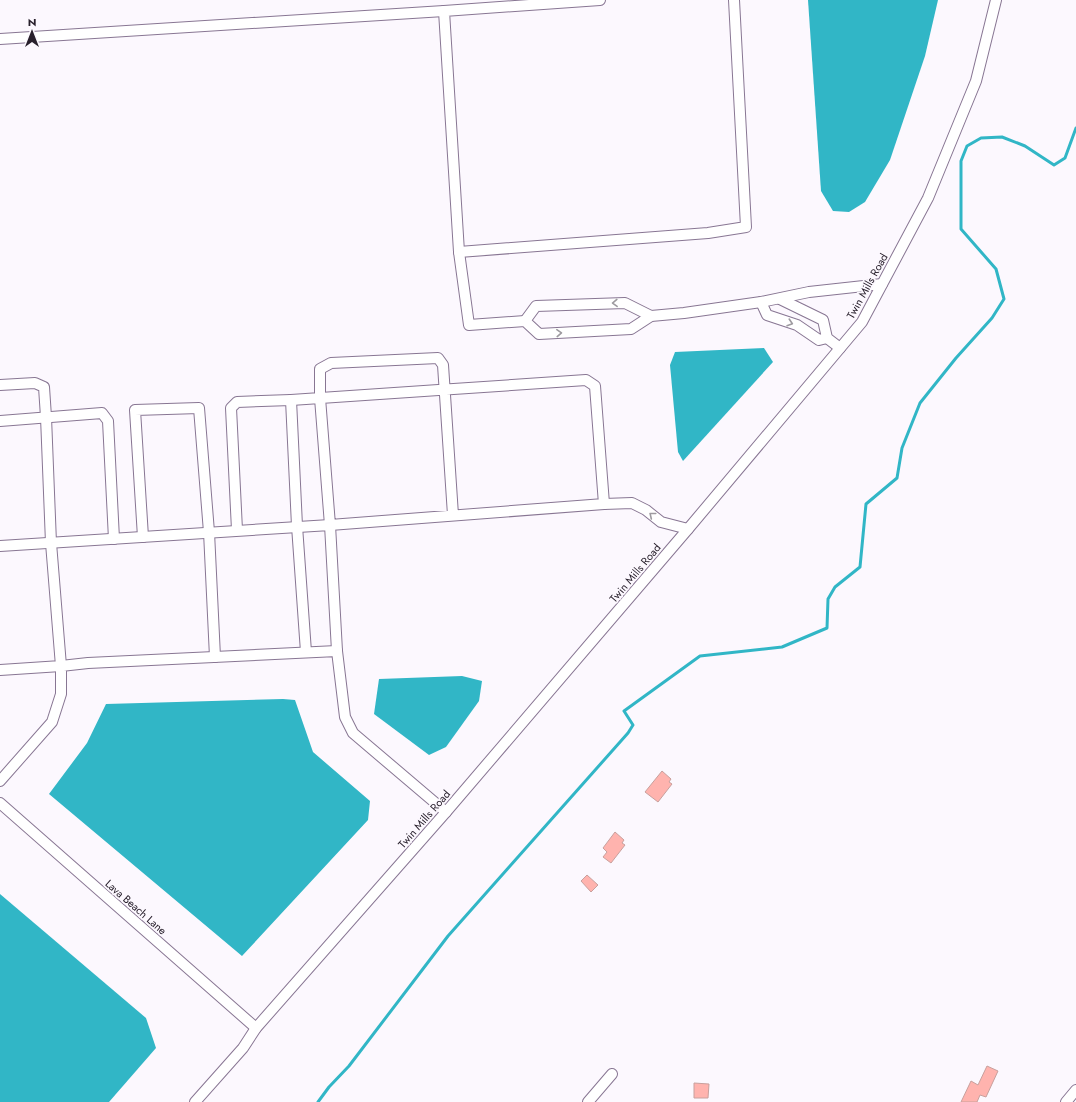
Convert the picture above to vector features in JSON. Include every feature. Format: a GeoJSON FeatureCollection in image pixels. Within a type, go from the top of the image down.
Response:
{"type":"FeatureCollection","features":[{"type":"Feature","properties":{"kind":"street"},"geometry":{"type":"LineString","coordinates":[[0,40],[600,0]]}},
{"type":"Feature","properties":{"kind":"street"},"geometry":{"type":"LineString","coordinates":[[459,252],[708,233],[746,227],[734,0]]}},
{"type":"Feature","properties":{"kind":"street","name":"Twin Mills Road"},"geometry":{"type":"LineString","coordinates":[[195,1102],[243,1048],[256,1028],[446,812],[688,529],[862,322],[928,198],[976,81],[996,4]]}},
{"type":"Feature","properties":{"kind":"street"},"geometry":{"type":"LineString","coordinates":[[444,11],[459,252],[469,325],[525,321],[539,334],[631,329],[651,316],[761,302],[809,292],[882,284]]}},
{"type":"Feature","properties":{"kind":"street"},"geometry":{"type":"LineString","coordinates":[[780,299],[823,320],[826,338],[840,348]]}},
{"type":"Feature","properties":{"kind":"street"},"geometry":{"type":"LineString","coordinates":[[761,302],[767,315],[797,325],[820,340],[826,338]]}},
{"type":"Feature","properties":{"kind":"street"},"geometry":{"type":"LineString","coordinates":[[525,321],[536,306],[625,303],[651,316]]}},
{"type":"Feature","properties":{"kind":"street"},"geometry":{"type":"LineString","coordinates":[[446,812],[353,733],[345,717],[337,651],[330,525],[320,398],[320,369],[331,363],[438,358],[443,365],[453,515]]}},
{"type":"Feature","properties":{"kind":"street"},"geometry":{"type":"LineString","coordinates":[[237,530],[230,408],[237,402],[291,400],[586,380],[595,386],[604,504]]}},
{"type":"Feature","properties":{"kind":"street"},"geometry":{"type":"LineString","coordinates":[[0,385],[35,383],[44,387],[51,543],[61,666],[61,694],[52,722],[0,781]]}},
{"type":"Feature","properties":{"kind":"street"},"geometry":{"type":"LineString","coordinates":[[291,400],[297,526],[306,652]]}},
{"type":"Feature","properties":{"kind":"street"},"geometry":{"type":"LineString","coordinates":[[143,537],[135,410],[199,408],[209,532],[215,657]]}},
{"type":"Feature","properties":{"kind":"street"},"geometry":{"type":"LineString","coordinates":[[0,421],[102,413],[108,421],[114,539]]}},
{"type":"Feature","properties":{"kind":"street"},"geometry":{"type":"LineString","coordinates":[[0,546],[330,525],[632,502],[646,510],[661,522],[688,529]]}},
{"type":"Feature","properties":{"kind":"street"},"geometry":{"type":"LineString","coordinates":[[0,670],[88,663],[337,651]]}},
{"type":"Feature","properties":{"kind":"street","name":"Lava Beach Lane"},"geometry":{"type":"LineString","coordinates":[[0,803],[256,1028]]}},
{"type":"Feature","properties":{"kind":"street"},"geometry":{"type":"LineString","coordinates":[[588,1102],[612,1074]]}},
{"type":"Feature","properties":{"kind":"street"},"geometry":{"type":"LineString","coordinates":[[1066,1102],[1076,1090]]}},
{"type":"Feature","properties":{"kind":"water"},"geometry":{"type":"Polygon","coordinates":[[[808,0],[938,0],[925,56],[890,160],[865,202],[849,212],[833,211],[821,191],[808,0]]]}},
{"type":"Feature","properties":{"kind":"water"},"geometry":{"type":"Polygon","coordinates":[[[764,348],[773,362],[683,461],[678,452],[670,365],[675,352],[764,348]]]}},
{"type":"Feature","properties":{"kind":"water"},"geometry":{"type":"Polygon","coordinates":[[[462,676],[482,681],[479,701],[446,747],[429,755],[374,714],[379,679],[462,676]]]}},
{"type":"Feature","properties":{"kind":"water"},"geometry":{"type":"Polygon","coordinates":[[[283,699],[295,700],[313,752],[370,801],[368,820],[242,956],[49,794],[87,743],[106,704],[283,699]]]}},
{"type":"Feature","properties":{"kind":"water"},"geometry":{"type":"Polygon","coordinates":[[[0,894],[146,1018],[156,1048],[109,1102],[0,1102],[0,894]]]}},
{"type":"Feature","properties":{"kind":"building"},"geometry":{"type":"Polygon","coordinates":[[[662,771],[671,779],[669,782],[672,784],[658,802],[645,792],[662,771]]]}},
{"type":"Feature","properties":{"kind":"building"},"geometry":{"type":"Polygon","coordinates":[[[615,832],[624,840],[622,843],[625,845],[611,863],[603,857],[607,852],[603,848],[615,832]]]}},
{"type":"Feature","properties":{"kind":"building"},"geometry":{"type":"Polygon","coordinates":[[[587,875],[598,885],[591,892],[581,881],[587,875]]]}},
{"type":"Feature","properties":{"kind":"building"},"geometry":{"type":"Polygon","coordinates":[[[987,1066],[998,1071],[986,1097],[980,1095],[977,1102],[961,1102],[971,1081],[978,1085],[987,1066]]]}},
{"type":"Feature","properties":{"kind":"building"},"geometry":{"type":"Polygon","coordinates":[[[694,1083],[709,1084],[708,1098],[694,1098],[694,1083]]]}},
{"type":"Feature","properties":{"kind":"waterway"},"geometry":{"type":"LineString","coordinates":[[318,1102],[329,1087],[349,1066],[448,936],[628,733],[633,725],[624,711],[700,656],[782,647],[827,628],[828,599],[835,587],[860,567],[866,504],[897,478],[902,448],[920,403],[956,358],[992,318],[1004,299],[996,269],[961,229],[961,161],[967,146],[981,138],[1002,137],[1025,146],[1054,165],[1065,158],[1076,128]]}}]}
